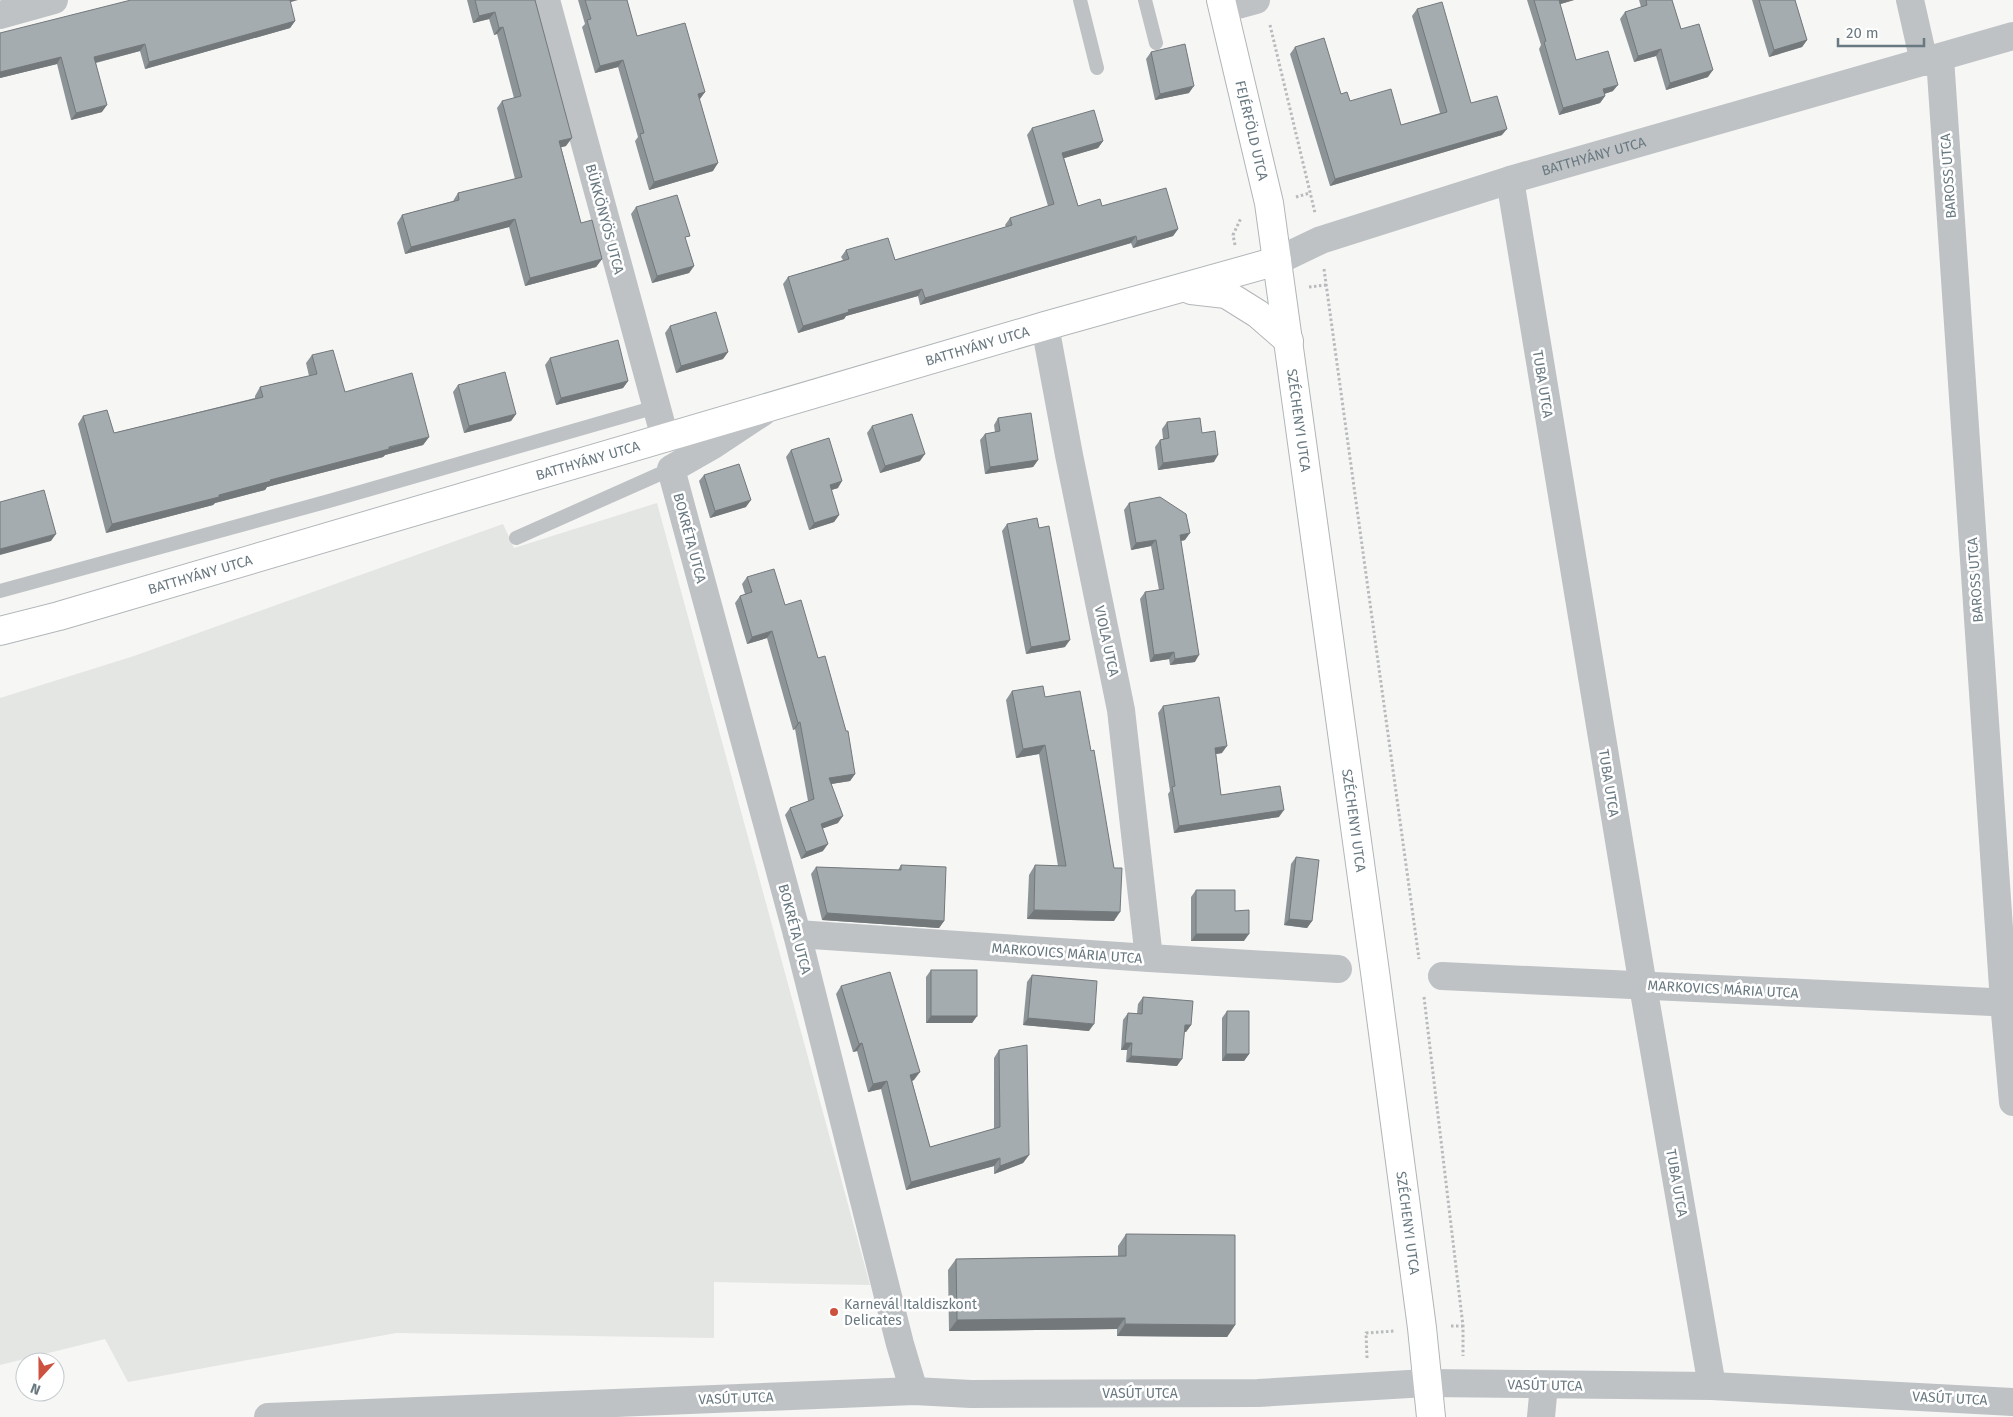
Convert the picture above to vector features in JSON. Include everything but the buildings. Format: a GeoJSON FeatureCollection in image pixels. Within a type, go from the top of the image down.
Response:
{"type":"FeatureCollection","features":[{"type":"Feature","properties":{"kind":"main road","name":"FEJÉRFÖLD UTCA"},"geometry":{"type":"LineString","coordinates":[[1222,4],[1269,203],[1277,261]]}},
{"type":"Feature","properties":{"kind":"main road","name":"BATTHYÁNY UTCA"},"geometry":{"type":"LineString","coordinates":[[0,631],[78,610],[1045,326],[1277,261]]}},
{"type":"Feature","properties":{"kind":"main road","name":"SZÉCHENYI UTCA"},"geometry":{"type":"LineString","coordinates":[[1277,261],[1422,1328],[1426,1383],[1431,1417]]}},
{"type":"Feature","properties":{"kind":"main road","name":"BATTHYÁNY UTCA"},"geometry":{"type":"LineString","coordinates":[[1177,289],[1226,294],[1258,314],[1289,341]]}},
{"type":"Feature","properties":{"kind":"street"},"geometry":{"type":"LineString","coordinates":[[0,15],[54,0]]}},
{"type":"Feature","properties":{"kind":"street","name":"BÜKKÖNYÖS UTCA"},"geometry":{"type":"LineString","coordinates":[[546,0],[664,438]]}},
{"type":"Feature","properties":{"kind":"street","name":"BAROSS UTCA"},"geometry":{"type":"LineString","coordinates":[[1910,0],[1932,60],[2008,1002],[2013,1102]]}},
{"type":"Feature","properties":{"kind":"street"},"geometry":{"type":"LineString","coordinates":[[1222,4],[1262,10]]}},
{"type":"Feature","properties":{"kind":"street","name":"BATTHYÁNY UTCA"},"geometry":{"type":"LineString","coordinates":[[1277,261],[1321,240],[1510,180],[2013,36]]}},
{"type":"Feature","properties":{"kind":"street","name":"TUBA UTCA"},"geometry":{"type":"LineString","coordinates":[[1510,180],[1643,986],[1712,1386]]}},
{"type":"Feature","properties":{"kind":"street","name":"VIOLA UTCA"},"geometry":{"type":"LineString","coordinates":[[1045,326],[1069,455],[1121,710],[1148,958]]}},
{"type":"Feature","properties":{"kind":"street"},"geometry":{"type":"LineString","coordinates":[[671,469],[713,445],[769,408]]}},
{"type":"Feature","properties":{"kind":"street","name":"BOKRÉTA UTCA"},"geometry":{"type":"LineString","coordinates":[[671,469],[797,934],[900,1344],[914,1391]]}},
{"type":"Feature","properties":{"kind":"street","name":"MARKOVICS MÁRIA UTCA"},"geometry":{"type":"LineString","coordinates":[[797,934],[1338,969]]}},
{"type":"Feature","properties":{"kind":"street","name":"MARKOVICS MÁRIA UTCA"},"geometry":{"type":"LineString","coordinates":[[1428,978],[2008,1002]]}},
{"type":"Feature","properties":{"kind":"street","name":"VASÚT UTCA"},"geometry":{"type":"LineString","coordinates":[[268,1417],[914,1391],[971,1406],[1258,1393],[1426,1383],[1712,1386],[2013,1402]]}},
{"type":"Feature","properties":{"kind":"street"},"geometry":{"type":"LineString","coordinates":[[1541,1417],[1544,1385]]}},
{"type":"Feature","properties":{"kind":"lane"},"geometry":{"type":"LineString","coordinates":[[1080,0],[1097,68]]}},
{"type":"Feature","properties":{"kind":"lane"},"geometry":{"type":"LineString","coordinates":[[1145,0],[1156,43]]}},
{"type":"Feature","properties":{"kind":"lane"},"geometry":{"type":"LineString","coordinates":[[0,591],[329,501],[656,407]]}},
{"type":"Feature","properties":{"kind":"lane"},"geometry":{"type":"LineString","coordinates":[[516,538],[671,469]]}},
{"type":"Feature","properties":{"kind":"path"},"geometry":{"type":"LineString","coordinates":[[1262,10],[1321,240],[1428,978],[1463,1326],[1464,1383]]}},
{"type":"Feature","properties":{"kind":"path"},"geometry":{"type":"LineString","coordinates":[[1369,1386],[1366,1333],[1463,1326]]}},
{"type":"Feature","properties":{"kind":"shaded area"},"geometry":{"type":"Polygon","coordinates":[[[657,503],[870,1285],[714,1282],[714,1338],[396,1333],[128,1382],[105,1339],[52,1352],[15,1352],[15,1361],[0,1365],[0,698],[134,656],[503,524],[514,548],[657,503]]]}},
{"type":"Feature","properties":{"kind":"place","name":"Karnevál Italdiszkont Delicates"},"geometry":{"type":"Point","coordinates":[834,1312]}}]}
